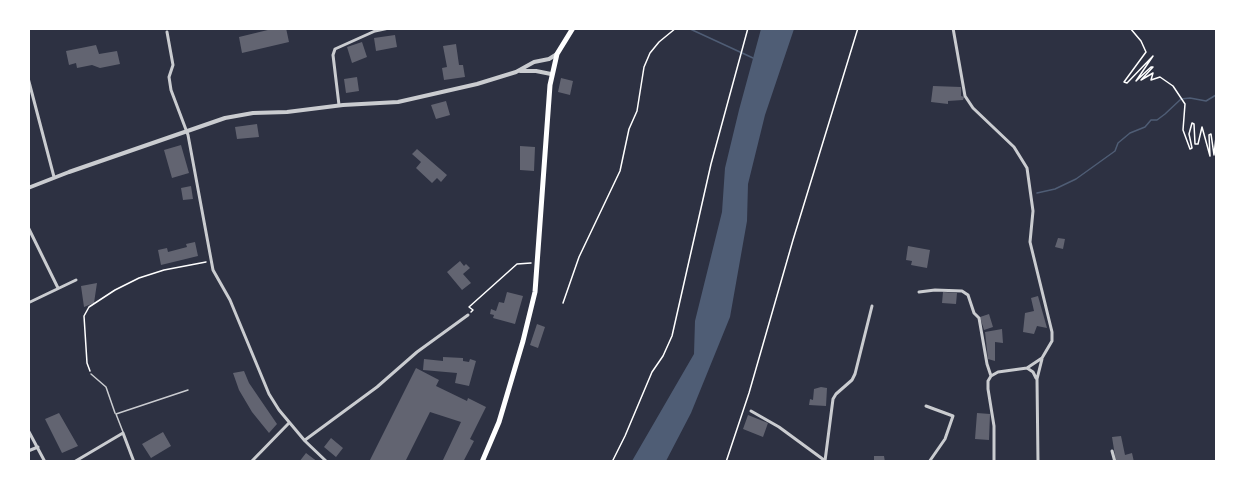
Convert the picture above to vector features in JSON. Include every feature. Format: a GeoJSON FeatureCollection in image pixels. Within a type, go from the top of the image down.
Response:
{"type":"FeatureCollection","features":[{"type":"Feature","properties":{"kind":"main road"},"geometry":{"type":"LineString","coordinates":[[482,462],[499,422],[535,292],[551,74],[556,54],[573,28]]}},
{"type":"Feature","properties":{"kind":"street"},"geometry":{"type":"LineString","coordinates":[[339,105],[333,55],[335,49],[375,31],[389,28]]}},
{"type":"Feature","properties":{"kind":"street"},"geometry":{"type":"LineString","coordinates":[[953,28],[966,96],[973,108],[1014,147],[1027,168],[1033,211],[1030,242],[1052,332],[1052,341],[1042,358],[1037,379],[1038,462]]}},
{"type":"Feature","properties":{"kind":"street"},"geometry":{"type":"LineString","coordinates":[[167,32],[173,64],[169,77],[171,90],[187,131],[213,270],[230,300],[269,394],[289,423],[327,462]]}},
{"type":"Feature","properties":{"kind":"street"},"geometry":{"type":"LineString","coordinates":[[516,72],[556,54]]}},
{"type":"Feature","properties":{"kind":"street"},"geometry":{"type":"LineString","coordinates":[[28,188],[225,118],[339,105],[398,102],[477,84],[516,72],[536,70],[551,74]]}},
{"type":"Feature","properties":{"kind":"street"},"geometry":{"type":"LineString","coordinates":[[28,78],[54,177]]}},
{"type":"Feature","properties":{"kind":"street"},"geometry":{"type":"LineString","coordinates":[[28,227],[58,288]]}},
{"type":"Feature","properties":{"kind":"street"},"geometry":{"type":"LineString","coordinates":[[28,303],[76,280]]}},
{"type":"Feature","properties":{"kind":"street"},"geometry":{"type":"LineString","coordinates":[[919,292],[962,291],[968,295],[974,313],[979,318],[991,376]]}},
{"type":"Feature","properties":{"kind":"street"},"geometry":{"type":"LineString","coordinates":[[751,411],[779,427],[825,461],[833,399],[855,374],[872,306]]}},
{"type":"Feature","properties":{"kind":"street"},"geometry":{"type":"LineString","coordinates":[[305,441],[377,387],[417,352],[468,315]]}},
{"type":"Feature","properties":{"kind":"street"},"geometry":{"type":"LineString","coordinates":[[994,462],[994,426],[988,381],[998,372],[1027,368],[1042,358]]}},
{"type":"Feature","properties":{"kind":"street"},"geometry":{"type":"LineString","coordinates":[[1027,368],[1037,379]]}},
{"type":"Feature","properties":{"kind":"street"},"geometry":{"type":"LineString","coordinates":[[926,406],[953,416],[945,439],[929,462]]}},
{"type":"Feature","properties":{"kind":"street"},"geometry":{"type":"LineString","coordinates":[[251,462],[289,423]]}},
{"type":"Feature","properties":{"kind":"street"},"geometry":{"type":"LineString","coordinates":[[28,430],[45,462]]}},
{"type":"Feature","properties":{"kind":"street"},"geometry":{"type":"LineString","coordinates":[[74,462],[123,433],[134,462]]}},
{"type":"Feature","properties":{"kind":"street"},"geometry":{"type":"LineString","coordinates":[[28,450],[38,447]]}},
{"type":"Feature","properties":{"kind":"street"},"geometry":{"type":"LineString","coordinates":[[1112,451],[1115,462]]}},
{"type":"Feature","properties":{"kind":"lane"},"geometry":{"type":"LineString","coordinates":[[92,374],[106,387],[123,433]]}},
{"type":"Feature","properties":{"kind":"lane"},"geometry":{"type":"LineString","coordinates":[[116,414],[188,390]]}},
{"type":"Feature","properties":{"kind":"path"},"geometry":{"type":"LineString","coordinates":[[563,303],[579,257],[620,171],[629,129],[637,111],[644,67],[654,48],[676,28]]}},
{"type":"Feature","properties":{"kind":"path"},"geometry":{"type":"LineString","coordinates":[[612,462],[652,372],[663,356],[677,320],[711,164],[748,28]]}},
{"type":"Feature","properties":{"kind":"path"},"geometry":{"type":"LineString","coordinates":[[726,462],[749,393],[858,28]]}},
{"type":"Feature","properties":{"kind":"path"},"geometry":{"type":"LineString","coordinates":[[1130,28],[1141,41],[1146,52],[1124,82],[1127,83],[1153,56],[1136,81],[1151,67],[1153,68],[1141,80],[1153,73],[1151,81],[1159,77],[1167,80],[1182,98],[1185,112],[1184,130],[1188,148],[1192,148],[1189,134],[1192,123],[1194,124],[1195,144],[1198,144],[1202,127],[1210,156],[1209,135],[1211,134],[1214,155],[1216,137]]}},
{"type":"Feature","properties":{"kind":"path"},"geometry":{"type":"LineString","coordinates":[[92,374],[87,363],[84,316],[88,308],[139,278],[164,270],[210,261]]}},
{"type":"Feature","properties":{"kind":"path"},"geometry":{"type":"LineString","coordinates":[[468,315],[473,310],[469,307],[517,264],[537,262]]}},
{"type":"Feature","properties":{"kind":"water"},"geometry":{"type":"Polygon","coordinates":[[[761,29],[794,29],[765,115],[748,184],[747,221],[730,317],[691,413],[666,461],[632,461],[694,354],[695,321],[722,212],[725,168],[761,29]]]}},
{"type":"Feature","properties":{"kind":"building"},"geometry":{"type":"Polygon","coordinates":[[[276,28],[286,28],[289,42],[242,53],[239,37],[276,28]]]}},
{"type":"Feature","properties":{"kind":"building"},"geometry":{"type":"Polygon","coordinates":[[[395,35],[397,47],[376,51],[374,38],[395,35]]]}},
{"type":"Feature","properties":{"kind":"building"},"geometry":{"type":"Polygon","coordinates":[[[362,42],[367,57],[352,63],[347,47],[362,42]]]}},
{"type":"Feature","properties":{"kind":"building"},"geometry":{"type":"Polygon","coordinates":[[[456,44],[459,65],[463,65],[465,77],[444,80],[442,68],[447,67],[443,46],[456,44]]]}},
{"type":"Feature","properties":{"kind":"building"},"geometry":{"type":"Polygon","coordinates":[[[96,45],[99,54],[117,51],[120,64],[100,68],[92,65],[77,68],[76,63],[69,65],[66,51],[96,45]]]}},
{"type":"Feature","properties":{"kind":"building"},"geometry":{"type":"Polygon","coordinates":[[[357,77],[359,91],[346,93],[344,79],[357,77]]]}},
{"type":"Feature","properties":{"kind":"building"},"geometry":{"type":"Polygon","coordinates":[[[561,78],[573,81],[570,95],[558,92],[561,78]]]}},
{"type":"Feature","properties":{"kind":"building"},"geometry":{"type":"Polygon","coordinates":[[[933,86],[961,87],[963,100],[948,101],[948,104],[931,102],[933,86]]]}},
{"type":"Feature","properties":{"kind":"building"},"geometry":{"type":"Polygon","coordinates":[[[446,101],[450,115],[436,119],[431,105],[446,101]]]}},
{"type":"Feature","properties":{"kind":"building"},"geometry":{"type":"Polygon","coordinates":[[[257,124],[259,137],[237,139],[235,127],[257,124]]]}},
{"type":"Feature","properties":{"kind":"building"},"geometry":{"type":"Polygon","coordinates":[[[181,145],[189,173],[172,178],[164,150],[181,145]]]}},
{"type":"Feature","properties":{"kind":"building"},"geometry":{"type":"Polygon","coordinates":[[[520,146],[535,147],[534,171],[520,170],[520,146]]]}},
{"type":"Feature","properties":{"kind":"building"},"geometry":{"type":"Polygon","coordinates":[[[417,149],[447,175],[441,182],[437,178],[432,183],[416,168],[421,162],[412,154],[417,149]]]}},
{"type":"Feature","properties":{"kind":"building"},"geometry":{"type":"Polygon","coordinates":[[[191,186],[193,199],[183,200],[181,188],[191,186]]]}},
{"type":"Feature","properties":{"kind":"building"},"geometry":{"type":"Polygon","coordinates":[[[1058,238],[1065,239],[1063,249],[1055,247],[1058,238]]]}},
{"type":"Feature","properties":{"kind":"building"},"geometry":{"type":"Polygon","coordinates":[[[195,242],[198,256],[161,265],[158,250],[167,248],[168,252],[187,247],[186,244],[195,242]]]}},
{"type":"Feature","properties":{"kind":"building"},"geometry":{"type":"Polygon","coordinates":[[[908,246],[930,250],[927,268],[911,265],[912,261],[906,260],[908,246]]]}},
{"type":"Feature","properties":{"kind":"building"},"geometry":{"type":"Polygon","coordinates":[[[460,261],[464,266],[466,264],[470,268],[463,274],[471,283],[462,290],[447,272],[460,261]]]}},
{"type":"Feature","properties":{"kind":"building"},"geometry":{"type":"Polygon","coordinates":[[[97,283],[94,303],[84,307],[81,286],[97,283]]]}},
{"type":"Feature","properties":{"kind":"building"},"geometry":{"type":"Polygon","coordinates":[[[507,292],[523,296],[515,324],[493,318],[494,315],[490,314],[491,309],[496,311],[499,302],[504,303],[507,292]]]}},
{"type":"Feature","properties":{"kind":"building"},"geometry":{"type":"Polygon","coordinates":[[[943,292],[957,293],[956,304],[942,303],[943,292]]]}},
{"type":"Feature","properties":{"kind":"building"},"geometry":{"type":"Polygon","coordinates":[[[1038,296],[1047,328],[1037,326],[1034,334],[1023,332],[1025,313],[1034,311],[1031,298],[1038,296]]]}},
{"type":"Feature","properties":{"kind":"building"},"geometry":{"type":"Polygon","coordinates":[[[989,314],[993,327],[984,330],[980,317],[989,314]]]}},
{"type":"Feature","properties":{"kind":"building"},"geometry":{"type":"Polygon","coordinates":[[[537,324],[545,327],[538,348],[530,345],[537,324]]]}},
{"type":"Feature","properties":{"kind":"building"},"geometry":{"type":"Polygon","coordinates":[[[1002,329],[1003,343],[995,342],[995,361],[988,359],[985,332],[1002,329]]]}},
{"type":"Feature","properties":{"kind":"building"},"geometry":{"type":"Polygon","coordinates":[[[443,357],[463,358],[463,361],[469,362],[470,359],[476,361],[469,386],[455,383],[457,373],[423,370],[424,359],[443,361],[443,357]]]}},
{"type":"Feature","properties":{"kind":"building"},"geometry":{"type":"Polygon","coordinates":[[[416,368],[439,380],[436,386],[467,401],[468,398],[486,407],[470,439],[474,441],[463,462],[442,462],[461,422],[430,412],[405,462],[369,462],[416,368]]]}},
{"type":"Feature","properties":{"kind":"building"},"geometry":{"type":"Polygon","coordinates":[[[244,371],[249,383],[277,424],[269,433],[252,412],[239,390],[233,373],[244,371]]]}},
{"type":"Feature","properties":{"kind":"building"},"geometry":{"type":"Polygon","coordinates":[[[827,388],[826,406],[809,405],[810,399],[813,400],[814,389],[827,388]]]}},
{"type":"Feature","properties":{"kind":"building"},"geometry":{"type":"Polygon","coordinates":[[[59,413],[78,446],[62,453],[45,419],[59,413]]]}},
{"type":"Feature","properties":{"kind":"building"},"geometry":{"type":"Polygon","coordinates":[[[977,413],[990,414],[989,440],[975,439],[977,413]]]}},
{"type":"Feature","properties":{"kind":"building"},"geometry":{"type":"Polygon","coordinates":[[[748,415],[768,423],[763,437],[743,429],[748,415]]]}},
{"type":"Feature","properties":{"kind":"building"},"geometry":{"type":"Polygon","coordinates":[[[163,432],[171,446],[151,458],[142,444],[163,432]]]}},
{"type":"Feature","properties":{"kind":"building"},"geometry":{"type":"Polygon","coordinates":[[[1121,436],[1125,455],[1132,453],[1134,462],[1116,462],[1112,437],[1121,436]]]}},
{"type":"Feature","properties":{"kind":"building"},"geometry":{"type":"Polygon","coordinates":[[[331,438],[343,448],[336,457],[324,447],[331,438]]]}},
{"type":"Feature","properties":{"kind":"building"},"geometry":{"type":"Polygon","coordinates":[[[306,453],[318,462],[299,462],[306,453]]]}},
{"type":"Feature","properties":{"kind":"building"},"geometry":{"type":"Polygon","coordinates":[[[874,456],[884,456],[885,462],[874,462],[874,456]]]}},
{"type":"Feature","properties":{"kind":"waterway"},"geometry":{"type":"LineString","coordinates":[[688,28],[753,58]]}},
{"type":"Feature","properties":{"kind":"waterway"},"geometry":{"type":"LineString","coordinates":[[1037,193],[1055,189],[1076,179],[1115,151],[1118,143],[1130,133],[1145,127],[1151,120],[1157,120],[1181,99],[1206,101],[1216,95]]}}]}
